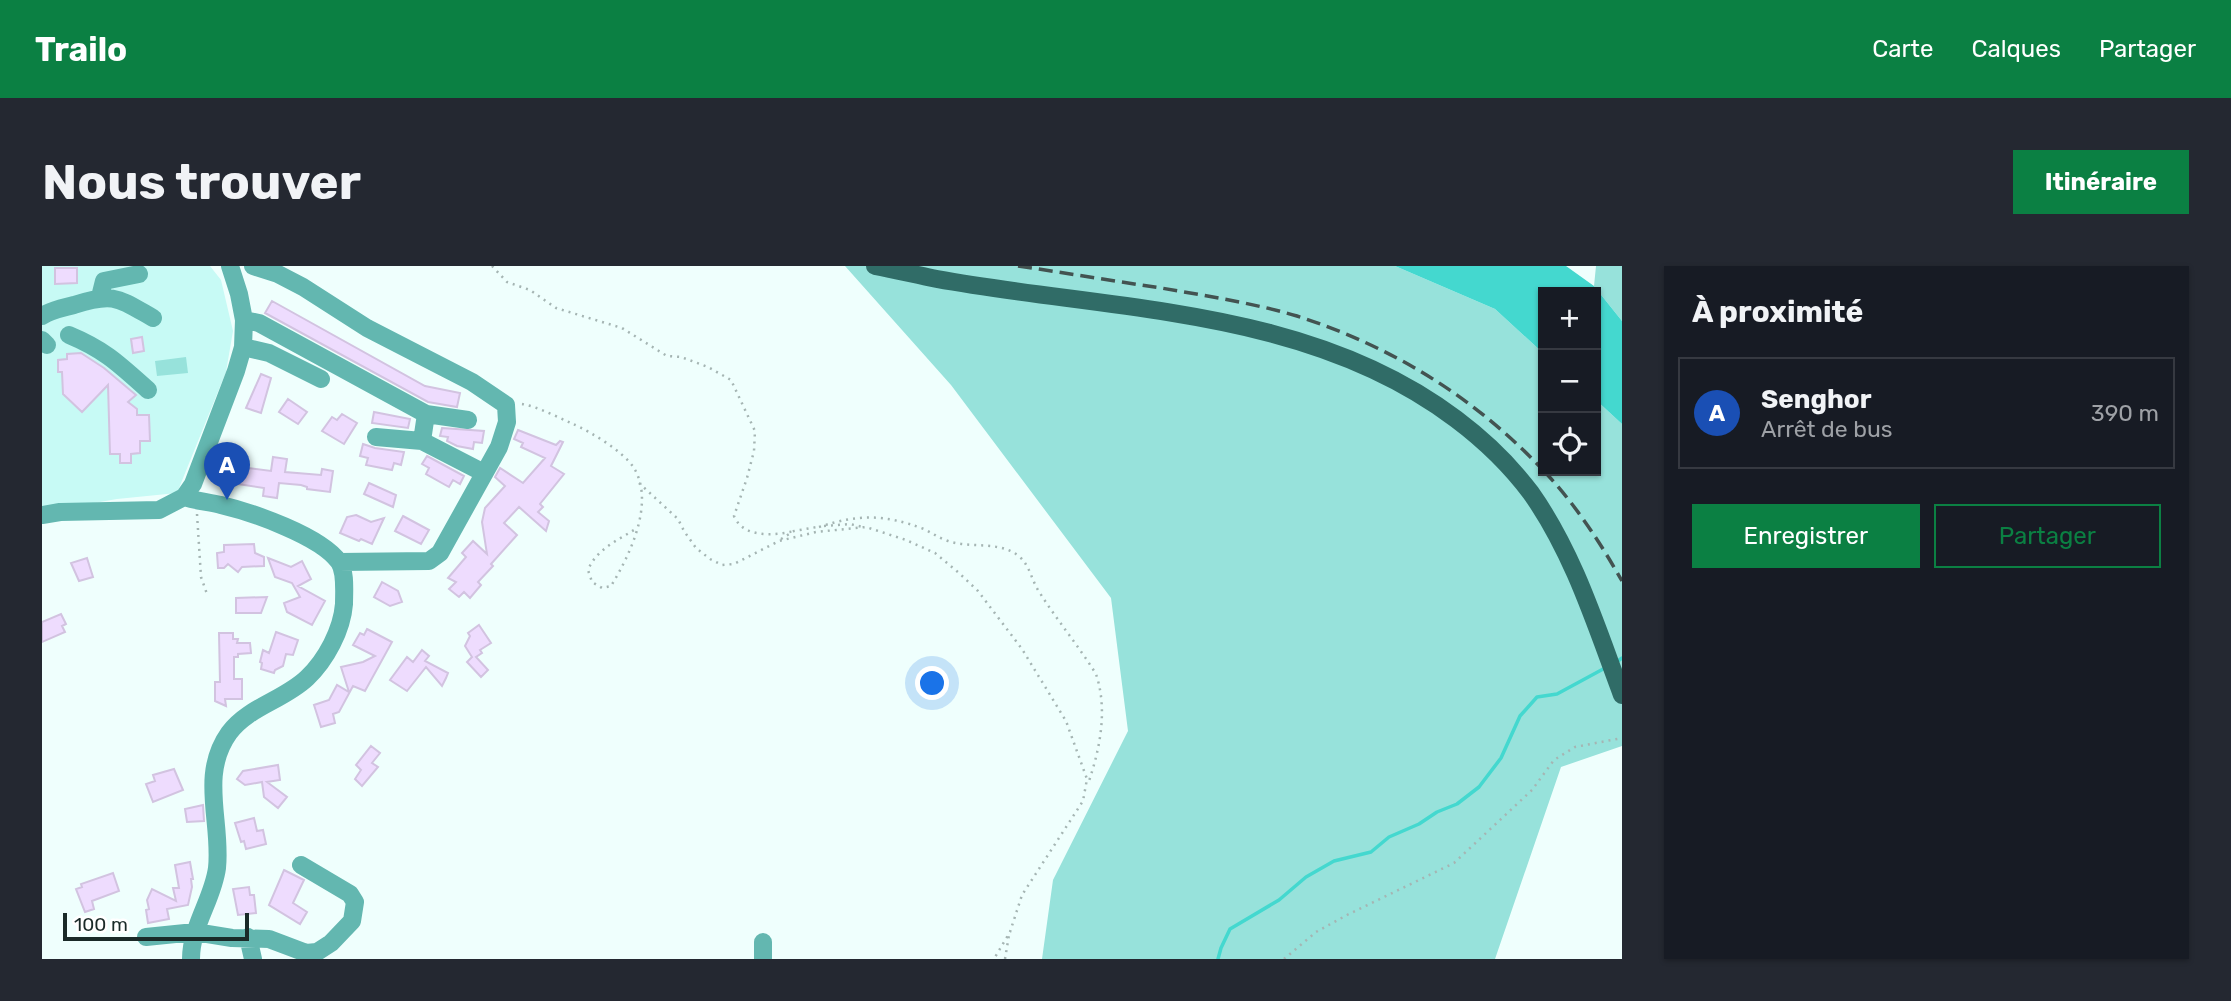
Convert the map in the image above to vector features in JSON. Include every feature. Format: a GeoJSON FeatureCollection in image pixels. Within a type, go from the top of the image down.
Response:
{"type":"FeatureCollection","features":[{"type":"Feature","properties":{"kind":"main road"},"geometry":{"type":"LineString","coordinates":[[875,266],[938,279],[1203,318],[1319,347],[1373,369],[1439,406],[1476,434],[1530,492],[1555,532],[1583,587],[1622,695]]}},
{"type":"Feature","properties":{"kind":"street"},"geometry":{"type":"LineString","coordinates":[[190,499],[193,484],[243,347],[244,320],[230,266]]}},
{"type":"Feature","properties":{"kind":"street"},"geometry":{"type":"LineString","coordinates":[[42,515],[60,512],[159,510],[190,499],[233,509],[305,536],[339,562],[429,561],[440,553],[499,447],[507,422],[506,405],[472,382],[367,328],[295,283],[253,266]]}},
{"type":"Feature","properties":{"kind":"street"},"geometry":{"type":"LineString","coordinates":[[100,297],[104,281],[139,274]]}},
{"type":"Feature","properties":{"kind":"street"},"geometry":{"type":"LineString","coordinates":[[42,316],[100,297],[121,301],[153,318]]}},
{"type":"Feature","properties":{"kind":"street"},"geometry":{"type":"LineString","coordinates":[[244,320],[259,323],[426,414],[468,420]]}},
{"type":"Feature","properties":{"kind":"street"},"geometry":{"type":"LineString","coordinates":[[69,335],[97,347],[148,390]]}},
{"type":"Feature","properties":{"kind":"street"},"geometry":{"type":"LineString","coordinates":[[243,347],[269,353],[321,379]]}},
{"type":"Feature","properties":{"kind":"street"},"geometry":{"type":"LineString","coordinates":[[422,441],[426,414]]}},
{"type":"Feature","properties":{"kind":"street"},"geometry":{"type":"LineString","coordinates":[[376,437],[422,441],[484,473]]}},
{"type":"Feature","properties":{"kind":"street"},"geometry":{"type":"LineString","coordinates":[[191,959],[195,932],[217,868],[218,850],[212,789],[213,772],[219,754],[229,733],[251,713],[306,679],[320,662],[341,623],[344,584],[339,562]]}},
{"type":"Feature","properties":{"kind":"street"},"geometry":{"type":"LineString","coordinates":[[146,937],[195,932],[232,938],[269,939],[306,953],[317,952],[331,943],[352,921],[355,902],[350,894],[301,865]]}},
{"type":"Feature","properties":{"kind":"street"},"geometry":{"type":"LineString","coordinates":[[248,937],[253,959]]}},
{"type":"Feature","properties":{"kind":"path"},"geometry":{"type":"LineString","coordinates":[[492,266],[507,282],[530,290],[556,308],[622,328],[667,356],[690,361],[731,380],[755,431],[751,465],[734,516],[744,529],[781,534],[850,524],[888,533],[935,553],[978,592],[1022,649],[1066,721],[1087,779],[1086,790]]}},
{"type":"Feature","properties":{"kind":"path"},"geometry":{"type":"LineString","coordinates":[[506,405],[524,404],[589,431],[633,467],[639,482],[642,508],[637,528],[620,572],[611,586],[602,588],[592,582],[588,570],[593,559],[616,539],[637,528]]}},
{"type":"Feature","properties":{"kind":"path"},"geometry":{"type":"LineString","coordinates":[[639,482],[678,519],[696,548],[722,565],[734,564],[794,531]]}},
{"type":"Feature","properties":{"kind":"path"},"geometry":{"type":"LineString","coordinates":[[190,499],[201,577],[207,594]]}},
{"type":"Feature","properties":{"kind":"path"},"geometry":{"type":"LineString","coordinates":[[819,527],[847,518],[884,517],[926,530],[948,541],[1009,549],[1030,569],[1036,586],[1096,674],[1103,705],[1099,752],[1083,801],[1022,895],[1005,959]]}},
{"type":"Feature","properties":{"kind":"path"},"geometry":{"type":"LineString","coordinates":[[779,541],[800,534],[866,527]]}},
{"type":"Feature","properties":{"kind":"path"},"geometry":{"type":"LineString","coordinates":[[1284,959],[1326,926],[1454,863],[1532,790],[1554,760],[1575,747],[1622,738]]}},
{"type":"Feature","properties":{"kind":"path"},"geometry":{"type":"LineString","coordinates":[[993,959],[1010,932]]}},
{"type":"Feature","properties":{"kind":"shaded area"},"geometry":{"type":"Polygon","coordinates":[[[42,266],[210,266],[221,280],[233,331],[226,372],[177,493],[117,499],[42,512],[42,266]]]}},
{"type":"Feature","properties":{"kind":"shaded area"},"geometry":{"type":"Polygon","coordinates":[[[845,266],[1395,266],[1495,309],[1538,348],[1538,476],[1601,476],[1601,405],[1622,424],[1622,746],[1561,767],[1495,959],[1042,959],[1053,880],[1128,731],[1111,598],[951,385],[845,266]]]}},
{"type":"Feature","properties":{"kind":"shaded area"},"geometry":{"type":"Polygon","coordinates":[[[1395,266],[1566,266],[1595,287],[1538,287],[1538,348],[1495,309],[1395,266]]]}},
{"type":"Feature","properties":{"kind":"shaded area"},"geometry":{"type":"Polygon","coordinates":[[[1596,266],[1622,266],[1622,321],[1601,295],[1601,287],[1594,286],[1596,266]]]}},
{"type":"Feature","properties":{"kind":"shaded area"},"geometry":{"type":"Polygon","coordinates":[[[1601,295],[1622,321],[1622,424],[1601,405],[1601,295]]]}},
{"type":"Feature","properties":{"kind":"shaded area"},"geometry":{"type":"Polygon","coordinates":[[[186,357],[188,373],[157,376],[155,361],[186,357]]]}},
{"type":"Feature","properties":{"kind":"building"},"geometry":{"type":"Polygon","coordinates":[[[55,268],[77,268],[77,283],[55,284],[55,268]]]}},
{"type":"Feature","properties":{"kind":"building"},"geometry":{"type":"Polygon","coordinates":[[[272,301],[425,386],[460,393],[457,407],[428,402],[265,313],[272,301]]]}},
{"type":"Feature","properties":{"kind":"building"},"geometry":{"type":"Polygon","coordinates":[[[142,337],[144,351],[133,353],[131,339],[142,337]]]}},
{"type":"Feature","properties":{"kind":"building"},"geometry":{"type":"Polygon","coordinates":[[[81,353],[136,395],[128,402],[137,409],[137,415],[149,415],[150,441],[140,441],[140,453],[131,454],[131,463],[120,463],[120,454],[110,454],[108,385],[82,412],[63,394],[62,372],[58,372],[58,360],[67,359],[67,354],[81,353]]]}},
{"type":"Feature","properties":{"kind":"building"},"geometry":{"type":"Polygon","coordinates":[[[261,374],[271,378],[261,413],[246,408],[261,374]]]}},
{"type":"Feature","properties":{"kind":"building"},"geometry":{"type":"Polygon","coordinates":[[[288,399],[307,412],[298,424],[279,412],[288,399]]]}},
{"type":"Feature","properties":{"kind":"building"},"geometry":{"type":"Polygon","coordinates":[[[374,412],[410,419],[408,428],[372,423],[374,412]]]}},
{"type":"Feature","properties":{"kind":"building"},"geometry":{"type":"Polygon","coordinates":[[[342,414],[357,423],[344,444],[322,431],[332,417],[337,420],[342,414]]]}},
{"type":"Feature","properties":{"kind":"building"},"geometry":{"type":"Polygon","coordinates":[[[442,428],[484,431],[482,443],[474,442],[473,449],[457,446],[447,441],[448,437],[440,436],[442,428]]]}},
{"type":"Feature","properties":{"kind":"building"},"geometry":{"type":"Polygon","coordinates":[[[518,430],[556,445],[560,441],[563,442],[551,466],[564,474],[540,504],[543,507],[538,512],[549,521],[546,531],[519,507],[504,523],[517,535],[491,564],[493,566],[478,582],[481,585],[470,598],[464,592],[459,597],[449,589],[456,582],[448,578],[466,557],[462,553],[473,541],[487,554],[482,522],[485,508],[505,486],[495,477],[500,468],[523,483],[545,458],[521,447],[523,443],[514,439],[518,430]]]}},
{"type":"Feature","properties":{"kind":"building"},"geometry":{"type":"Polygon","coordinates":[[[363,444],[404,452],[401,465],[394,463],[392,470],[366,465],[368,458],[360,456],[363,444]]]}},
{"type":"Feature","properties":{"kind":"building"},"geometry":{"type":"Polygon","coordinates":[[[427,456],[464,476],[460,484],[453,480],[449,487],[426,474],[429,468],[422,464],[427,456]]]}},
{"type":"Feature","properties":{"kind":"building"},"geometry":{"type":"Polygon","coordinates":[[[273,457],[287,459],[285,472],[321,475],[322,469],[333,471],[330,492],[279,483],[277,498],[263,496],[264,488],[224,482],[228,459],[241,461],[240,467],[271,471],[273,457]]]}},
{"type":"Feature","properties":{"kind":"building"},"geometry":{"type":"Polygon","coordinates":[[[369,483],[396,495],[393,507],[364,494],[369,483]]]}},
{"type":"Feature","properties":{"kind":"building"},"geometry":{"type":"Polygon","coordinates":[[[356,515],[371,522],[384,518],[372,544],[340,533],[347,517],[356,515]]]}},
{"type":"Feature","properties":{"kind":"building"},"geometry":{"type":"Polygon","coordinates":[[[403,516],[429,530],[421,544],[395,531],[403,516]]]}},
{"type":"Feature","properties":{"kind":"building"},"geometry":{"type":"Polygon","coordinates":[[[254,544],[255,553],[264,557],[264,566],[242,567],[238,572],[228,564],[224,568],[218,568],[217,553],[224,552],[224,545],[254,544]]]}},
{"type":"Feature","properties":{"kind":"building"},"geometry":{"type":"Polygon","coordinates":[[[87,558],[93,577],[79,581],[71,563],[87,558]]]}},
{"type":"Feature","properties":{"kind":"building"},"geometry":{"type":"Polygon","coordinates":[[[268,558],[291,567],[302,561],[311,579],[298,586],[325,601],[312,625],[287,612],[284,603],[300,597],[292,583],[275,577],[268,558]]]}},
{"type":"Feature","properties":{"kind":"building"},"geometry":{"type":"Polygon","coordinates":[[[382,582],[398,591],[402,602],[390,606],[374,597],[382,582]]]}},
{"type":"Feature","properties":{"kind":"building"},"geometry":{"type":"Polygon","coordinates":[[[267,597],[261,613],[236,613],[236,598],[267,597]]]}},
{"type":"Feature","properties":{"kind":"building"},"geometry":{"type":"Polygon","coordinates":[[[61,614],[66,624],[62,626],[65,632],[42,642],[42,622],[61,614]]]}},
{"type":"Feature","properties":{"kind":"building"},"geometry":{"type":"Polygon","coordinates":[[[479,625],[491,643],[480,650],[482,653],[476,657],[488,670],[481,677],[467,662],[472,657],[465,646],[470,636],[468,633],[479,625]]]}},
{"type":"Feature","properties":{"kind":"building"},"geometry":{"type":"Polygon","coordinates":[[[367,629],[392,642],[365,691],[353,686],[339,712],[333,714],[335,723],[321,727],[314,705],[329,700],[337,685],[349,692],[341,667],[375,656],[353,645],[360,633],[364,635],[367,629]]]}},
{"type":"Feature","properties":{"kind":"building"},"geometry":{"type":"Polygon","coordinates":[[[276,632],[298,640],[293,655],[286,654],[283,666],[274,673],[261,669],[260,662],[263,650],[269,653],[276,632]]]}},
{"type":"Feature","properties":{"kind":"building"},"geometry":{"type":"Polygon","coordinates":[[[219,633],[233,633],[233,639],[238,639],[237,643],[250,643],[251,653],[234,657],[234,679],[242,679],[242,699],[225,699],[226,706],[215,701],[215,682],[220,682],[219,633]]]}},
{"type":"Feature","properties":{"kind":"building"},"geometry":{"type":"Polygon","coordinates":[[[422,650],[429,656],[425,661],[448,673],[442,686],[426,667],[407,691],[390,680],[407,657],[413,662],[422,650]]]}},
{"type":"Feature","properties":{"kind":"building"},"geometry":{"type":"Polygon","coordinates":[[[371,746],[380,753],[372,763],[378,767],[362,786],[355,779],[361,770],[356,765],[371,746]]]}},
{"type":"Feature","properties":{"kind":"building"},"geometry":{"type":"Polygon","coordinates":[[[278,765],[280,780],[267,782],[287,797],[278,808],[264,797],[262,782],[245,785],[237,779],[243,771],[278,765]]]}},
{"type":"Feature","properties":{"kind":"building"},"geometry":{"type":"Polygon","coordinates":[[[174,769],[183,790],[153,802],[146,784],[155,781],[153,775],[174,769]]]}},
{"type":"Feature","properties":{"kind":"building"},"geometry":{"type":"Polygon","coordinates":[[[203,805],[204,821],[187,822],[185,809],[203,805]]]}},
{"type":"Feature","properties":{"kind":"building"},"geometry":{"type":"Polygon","coordinates":[[[254,818],[257,831],[263,830],[266,844],[246,849],[235,823],[254,818]]]}},
{"type":"Feature","properties":{"kind":"building"},"geometry":{"type":"Polygon","coordinates":[[[190,862],[193,879],[188,905],[167,909],[169,919],[148,923],[147,900],[152,889],[176,901],[173,888],[179,888],[175,865],[190,862]]]}},
{"type":"Feature","properties":{"kind":"building"},"geometry":{"type":"Polygon","coordinates":[[[284,870],[304,880],[293,903],[307,912],[300,924],[269,905],[284,870]]]}},
{"type":"Feature","properties":{"kind":"building"},"geometry":{"type":"Polygon","coordinates":[[[113,873],[119,891],[92,901],[94,909],[85,912],[76,889],[82,887],[81,884],[113,873]]]}},
{"type":"Feature","properties":{"kind":"building"},"geometry":{"type":"Polygon","coordinates":[[[249,887],[250,895],[254,895],[256,913],[238,915],[233,889],[249,887]]]}},
{"type":"Feature","properties":{"kind":"waterway"},"geometry":{"type":"LineString","coordinates":[[1615,663],[1622,658]]}},
{"type":"Feature","properties":{"kind":"waterway"},"geometry":{"type":"LineString","coordinates":[[1218,959],[1230,929],[1279,900],[1306,877],[1334,861],[1371,852],[1389,837],[1457,804],[1479,787],[1501,758],[1520,716],[1537,697],[1557,694],[1605,668]]}},
{"type":"Feature","properties":{"kind":"railway"},"geometry":{"type":"LineString","coordinates":[[1018,266],[1230,300],[1280,311],[1332,329],[1399,359],[1430,377],[1489,420],[1538,465]]}},
{"type":"Feature","properties":{"kind":"railway"},"geometry":{"type":"LineString","coordinates":[[1548,476],[1586,524],[1622,581]]}},
{"type":"Feature","properties":{"kind":"place","name":"Senghor"},"geometry":{"type":"Point","coordinates":[227,500]}}]}
